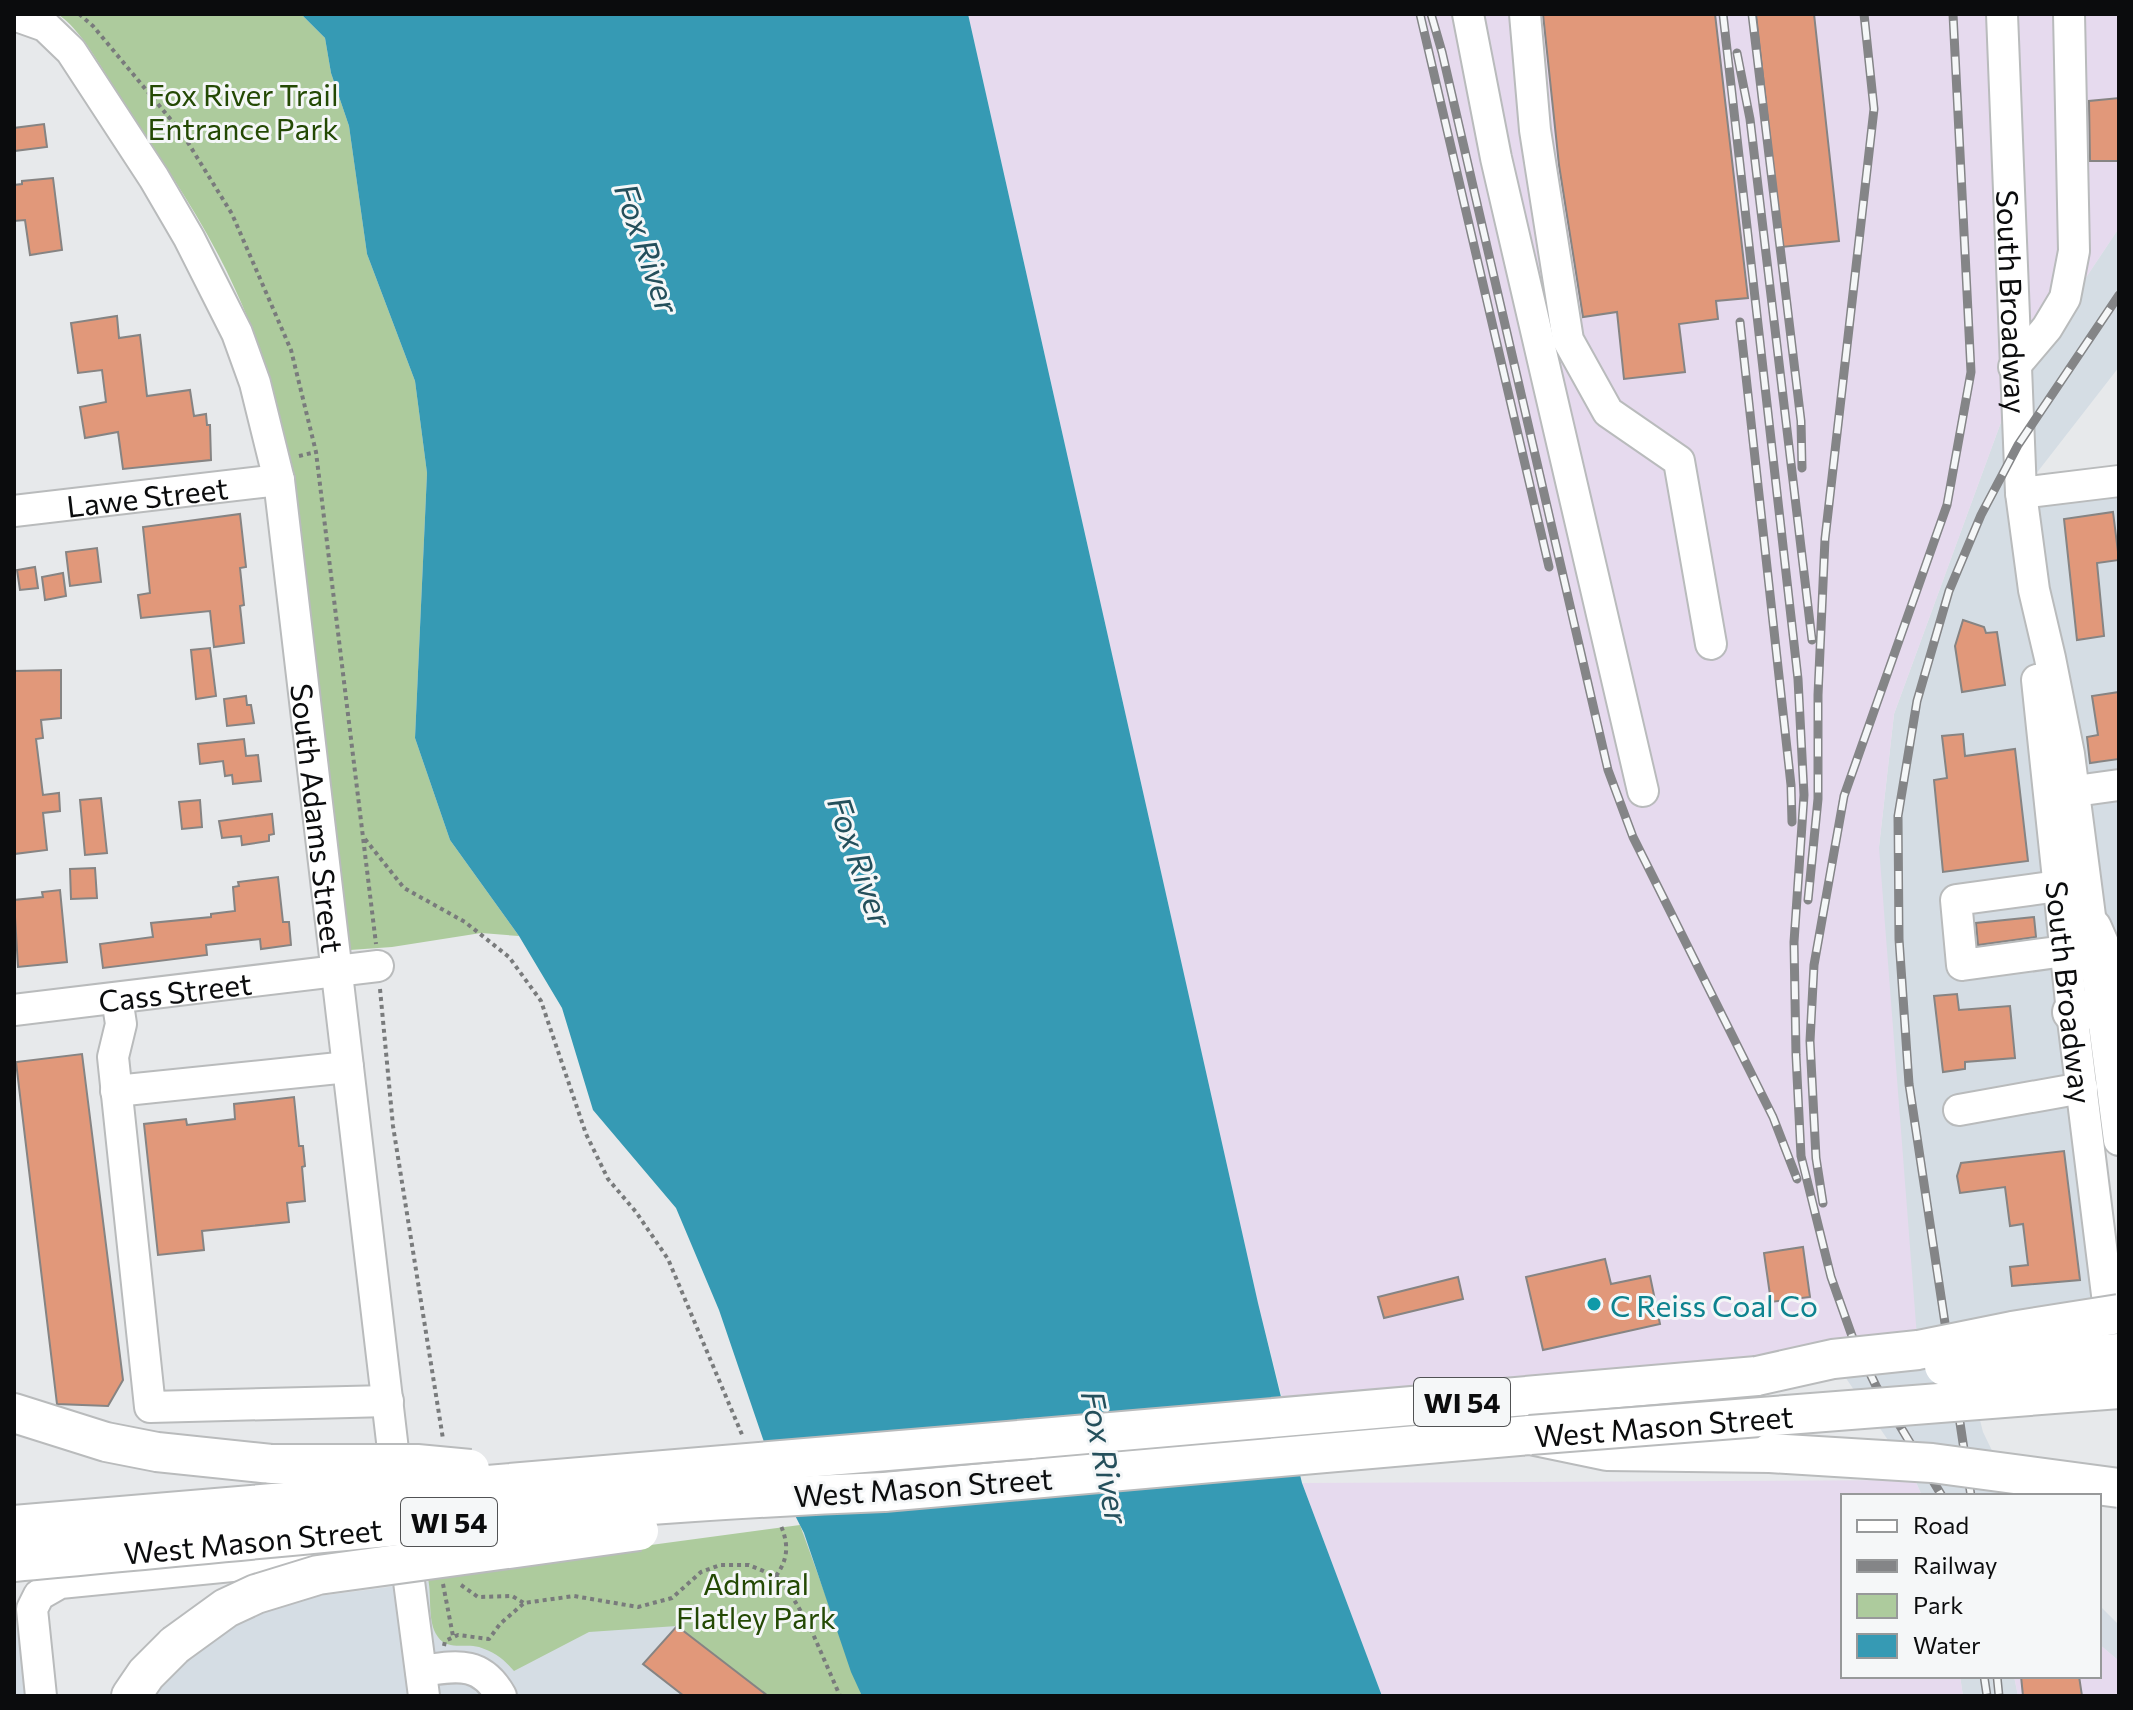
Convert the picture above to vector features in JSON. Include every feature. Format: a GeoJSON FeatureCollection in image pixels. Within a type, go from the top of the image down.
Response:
{"type":"FeatureCollection","features":[{"type":"Feature","properties":{"kind":"main road"},"geometry":{"type":"LineString","coordinates":[[2079,940],[2107,962],[2102,1013]]}},
{"type":"Feature","properties":{"kind":"main road"},"geometry":{"type":"LineString","coordinates":[[1757,1376],[1833,1359],[1918,1350],[2119,1314]]}},
{"type":"Feature","properties":{"kind":"main road","name":"West Mason Street"},"geometry":{"type":"LineString","coordinates":[[14,1525],[1757,1376],[1836,1376],[2119,1353]]}},
{"type":"Feature","properties":{"kind":"main road","name":"West Mason Street"},"geometry":{"type":"LineString","coordinates":[[14,1562],[427,1524],[779,1496],[884,1492],[1530,1435],[2119,1392]]}},
{"type":"Feature","properties":{"kind":"main road"},"geometry":{"type":"LineString","coordinates":[[14,1413],[106,1442],[184,1456],[271,1464],[417,1464],[560,1479]]}},
{"type":"Feature","properties":{"kind":"main road"},"geometry":{"type":"LineString","coordinates":[[1530,1435],[1607,1451],[1770,1453],[1932,1463],[2119,1488]]}},
{"type":"Feature","properties":{"kind":"main road"},"geometry":{"type":"LineString","coordinates":[[131,1696],[146,1674],[175,1645],[226,1608],[256,1594],[318,1575],[779,1513],[884,1492]]}},
{"type":"Feature","properties":{"kind":"street"},"geometry":{"type":"LineString","coordinates":[[1468,14],[1499,173],[1643,791]]}},
{"type":"Feature","properties":{"kind":"street"},"geometry":{"type":"LineString","coordinates":[[1525,14],[1535,130],[1568,340],[1608,412],[1679,461],[1711,644]]}},
{"type":"Feature","properties":{"kind":"street","name":"South Broadway"},"geometry":{"type":"LineString","coordinates":[[2002,14],[2021,493],[2034,590],[2034,645],[2062,793],[2079,940]]}},
{"type":"Feature","properties":{"kind":"street"},"geometry":{"type":"LineString","coordinates":[[2014,367],[2047,328],[2065,298],[2074,251],[2069,14]]}},
{"type":"Feature","properties":{"kind":"street","name":"South Adams Street"},"geometry":{"type":"LineString","coordinates":[[17,15],[45,26],[71,51],[154,178],[189,238],[237,333],[255,383],[279,480],[405,1548],[429,1679]]}},
{"type":"Feature","properties":{"kind":"street","name":"Lawe Street"},"geometry":{"type":"LineString","coordinates":[[14,511],[279,480]]}},
{"type":"Feature","properties":{"kind":"street"},"geometry":{"type":"LineString","coordinates":[[2021,493],[2119,481]]}},
{"type":"Feature","properties":{"kind":"street"},"geometry":{"type":"LineString","coordinates":[[2062,793],[2119,785]]}},
{"type":"Feature","properties":{"kind":"street","name":"South Broadway"},"geometry":{"type":"LineString","coordinates":[[2062,793],[2058,886],[2102,1013],[2119,1140]]}},
{"type":"Feature","properties":{"kind":"street"},"geometry":{"type":"LineString","coordinates":[[2058,886],[1956,900],[1962,965],[2079,940]]}},
{"type":"Feature","properties":{"kind":"street","name":"Cass Street"},"geometry":{"type":"LineString","coordinates":[[14,1010],[378,966]]}},
{"type":"Feature","properties":{"kind":"street"},"geometry":{"type":"LineString","coordinates":[[117,998],[121,1024],[113,1057],[150,1407],[388,1401]]}},
{"type":"Feature","properties":{"kind":"street","name":"South Broadway"},"geometry":{"type":"LineString","coordinates":[[2102,1013],[2082,1088],[2119,1392]]}},
{"type":"Feature","properties":{"kind":"street"},"geometry":{"type":"LineString","coordinates":[[116,1091],[348,1067]]}},
{"type":"Feature","properties":{"kind":"street"},"geometry":{"type":"LineString","coordinates":[[1959,1110],[2082,1088]]}},
{"type":"Feature","properties":{"kind":"street"},"geometry":{"type":"LineString","coordinates":[[41,1696],[23,1616],[39,1595],[60,1583],[405,1548]]}},
{"type":"Feature","properties":{"kind":"street"},"geometry":{"type":"LineString","coordinates":[[429,1679],[471,1668],[489,1679],[501,1696]]}},
{"type":"Feature","properties":{"kind":"path"},"geometry":{"type":"LineString","coordinates":[[363,837],[404,888],[465,922],[509,957],[541,1001],[586,1134],[608,1179],[636,1212],[668,1259],[747,1447]]}},
{"type":"Feature","properties":{"kind":"path"},"geometry":{"type":"LineString","coordinates":[[776,1516],[788,1543],[783,1566],[776,1576]]}},
{"type":"Feature","properties":{"kind":"path"},"geometry":{"type":"LineString","coordinates":[[429,1679],[445,1641],[458,1635],[489,1639],[500,1624],[524,1603],[574,1596],[638,1607],[672,1598],[701,1572],[720,1565],[749,1565],[776,1576],[793,1598],[810,1627],[840,1696]]}},
{"type":"Feature","properties":{"kind":"path"},"geometry":{"type":"LineString","coordinates":[[461,1585],[478,1597],[512,1596],[524,1603]]}},
{"type":"Feature","properties":{"kind":"shaded area"},"geometry":{"type":"Polygon","coordinates":[[[968,14],[2119,14],[2119,228],[2015,384],[1894,714],[1879,847],[1918,1350],[1287,1417],[1258,1303],[968,14]]]}},
{"type":"Feature","properties":{"kind":"shaded area"},"geometry":{"type":"Polygon","coordinates":[[[2119,228],[2119,367],[2022,492],[2119,481],[2119,954],[2077,954],[2115,1289],[2012,1331],[1960,1341],[1983,1432],[2013,1494],[1921,1494],[1915,1480],[1833,1359],[1879,847],[1894,714],[2015,384],[2119,228]]]}},
{"type":"Feature","properties":{"kind":"shaded area"},"geometry":{"type":"Polygon","coordinates":[[[1915,1480],[1921,1494],[1841,1494],[1841,1678],[1960,1678],[1963,1696],[1382,1696],[1302,1483],[1915,1480]]]}},
{"type":"Feature","properties":{"kind":"shaded area"},"geometry":{"type":"Polygon","coordinates":[[[804,1533],[862,1696],[131,1696],[240,1619],[304,1598],[804,1533]]]}},
{"type":"Feature","properties":{"kind":"shaded area"},"geometry":{"type":"Polygon","coordinates":[[[2101,1607],[2119,1625],[2119,1661],[2101,1646],[2101,1607]]]}},
{"type":"Feature","properties":{"kind":"shaded area"},"geometry":{"type":"Polygon","coordinates":[[[32,1615],[41,1696],[14,1696],[14,1617],[32,1615]]]}},
{"type":"Feature","properties":{"kind":"shaded area"},"geometry":{"type":"Polygon","coordinates":[[[2101,1646],[2119,1661],[2119,1696],[2018,1696],[2014,1678],[2101,1678],[2101,1646]]]}},
{"type":"Feature","properties":{"kind":"shaded area"},"geometry":{"type":"Polygon","coordinates":[[[1960,1678],[2014,1678],[2018,1696],[1963,1696],[1960,1678]]]}},
{"type":"Feature","properties":{"kind":"green space","name":"Fox River Trail Entrance Park"},"geometry":{"type":"Polygon","coordinates":[[[57,14],[301,14],[325,38],[331,73],[349,126],[367,254],[415,381],[427,473],[415,738],[450,840],[519,936],[481,933],[392,947],[350,950],[291,469],[261,355],[223,263],[195,214],[91,51],[66,20],[57,14]]]}},
{"type":"Feature","properties":{"kind":"green space","name":"Admiral Flatley Park"},"geometry":{"type":"Polygon","coordinates":[[[800,1525],[862,1696],[768,1696],[677,1626],[589,1632],[514,1671],[498,1656],[484,1649],[447,1644],[438,1637],[432,1623],[427,1575],[800,1525]]]}},
{"type":"Feature","properties":{"kind":"water","name":"Fox River"},"geometry":{"type":"Polygon","coordinates":[[[301,14],[968,14],[1258,1303],[1302,1483],[1382,1696],[862,1696],[804,1533],[777,1480],[719,1310],[676,1208],[593,1110],[562,1008],[519,936],[450,840],[415,738],[427,473],[415,381],[367,254],[349,126],[331,73],[325,38],[301,14]]]}},
{"type":"Feature","properties":{"kind":"building"},"geometry":{"type":"Polygon","coordinates":[[[1543,14],[1715,14],[1748,298],[1716,301],[1718,319],[1679,324],[1685,372],[1624,379],[1617,312],[1583,317],[1559,165],[1543,14]]]}},
{"type":"Feature","properties":{"kind":"building"},"geometry":{"type":"Polygon","coordinates":[[[1756,14],[1814,14],[1839,241],[1782,247],[1756,14]]]}},
{"type":"Feature","properties":{"kind":"building"},"geometry":{"type":"Polygon","coordinates":[[[2119,98],[2119,161],[2090,161],[2089,101],[2119,98]]]}},
{"type":"Feature","properties":{"kind":"building"},"geometry":{"type":"Polygon","coordinates":[[[44,124],[47,147],[14,151],[14,128],[44,124]]]}},
{"type":"Feature","properties":{"kind":"building"},"geometry":{"type":"Polygon","coordinates":[[[53,178],[62,250],[30,255],[25,220],[14,221],[14,185],[22,184],[22,181],[53,178]]]}},
{"type":"Feature","properties":{"kind":"building"},"geometry":{"type":"Polygon","coordinates":[[[117,316],[119,338],[140,335],[147,396],[190,390],[194,416],[206,414],[207,425],[210,425],[211,460],[123,469],[118,432],[85,438],[80,407],[106,402],[102,370],[78,373],[71,323],[117,316]]]}},
{"type":"Feature","properties":{"kind":"building"},"geometry":{"type":"Polygon","coordinates":[[[2113,512],[2119,560],[2097,563],[2104,636],[2077,640],[2064,519],[2113,512]]]}},
{"type":"Feature","properties":{"kind":"building"},"geometry":{"type":"Polygon","coordinates":[[[240,514],[246,567],[240,568],[244,643],[214,647],[210,611],[141,618],[138,595],[150,593],[143,527],[240,514]]]}},
{"type":"Feature","properties":{"kind":"building"},"geometry":{"type":"Polygon","coordinates":[[[97,548],[101,582],[70,586],[66,552],[97,548]]]}},
{"type":"Feature","properties":{"kind":"building"},"geometry":{"type":"Polygon","coordinates":[[[35,567],[38,588],[20,590],[17,570],[35,567]]]}},
{"type":"Feature","properties":{"kind":"building"},"geometry":{"type":"Polygon","coordinates":[[[63,573],[66,596],[45,600],[42,577],[63,573]]]}},
{"type":"Feature","properties":{"kind":"building"},"geometry":{"type":"Polygon","coordinates":[[[1963,620],[1984,627],[1986,633],[1997,632],[2005,685],[1962,692],[1955,646],[1963,620]]]}},
{"type":"Feature","properties":{"kind":"building"},"geometry":{"type":"Polygon","coordinates":[[[210,648],[216,696],[196,699],[191,650],[210,648]]]}},
{"type":"Feature","properties":{"kind":"building"},"geometry":{"type":"Polygon","coordinates":[[[61,670],[61,718],[41,720],[43,738],[36,739],[43,795],[59,793],[60,811],[43,813],[47,850],[14,854],[14,671],[61,670]]]}},
{"type":"Feature","properties":{"kind":"building"},"geometry":{"type":"Polygon","coordinates":[[[2119,692],[2119,759],[2090,763],[2087,737],[2098,735],[2092,696],[2119,692]]]}},
{"type":"Feature","properties":{"kind":"building"},"geometry":{"type":"Polygon","coordinates":[[[246,696],[254,723],[227,726],[224,699],[246,696]]]}},
{"type":"Feature","properties":{"kind":"building"},"geometry":{"type":"Polygon","coordinates":[[[1963,734],[1965,756],[2015,749],[2028,861],[1943,872],[1934,780],[1947,778],[1942,736],[1963,734]]]}},
{"type":"Feature","properties":{"kind":"building"},"geometry":{"type":"Polygon","coordinates":[[[244,739],[246,756],[258,755],[261,781],[233,784],[232,775],[225,776],[223,761],[200,764],[198,744],[244,739]]]}},
{"type":"Feature","properties":{"kind":"building"},"geometry":{"type":"Polygon","coordinates":[[[101,798],[107,853],[85,855],[80,800],[101,798]]]}},
{"type":"Feature","properties":{"kind":"building"},"geometry":{"type":"Polygon","coordinates":[[[200,800],[202,827],[182,829],[179,802],[200,800]]]}},
{"type":"Feature","properties":{"kind":"building"},"geometry":{"type":"Polygon","coordinates":[[[272,814],[274,834],[269,835],[269,841],[242,845],[241,836],[222,838],[219,821],[272,814]]]}},
{"type":"Feature","properties":{"kind":"building"},"geometry":{"type":"Polygon","coordinates":[[[95,868],[97,898],[71,899],[70,869],[95,868]]]}},
{"type":"Feature","properties":{"kind":"building"},"geometry":{"type":"Polygon","coordinates":[[[278,877],[283,922],[289,922],[291,945],[261,949],[260,939],[206,945],[207,955],[103,968],[100,944],[153,937],[151,923],[211,917],[211,914],[235,911],[233,887],[239,886],[238,882],[278,877]]]}},
{"type":"Feature","properties":{"kind":"building"},"geometry":{"type":"Polygon","coordinates":[[[60,890],[67,962],[18,967],[14,900],[43,897],[42,892],[60,890]]]}},
{"type":"Feature","properties":{"kind":"building"},"geometry":{"type":"Polygon","coordinates":[[[2034,917],[2036,937],[1978,945],[1976,923],[2034,917]]]}},
{"type":"Feature","properties":{"kind":"building"},"geometry":{"type":"Polygon","coordinates":[[[1957,994],[1959,1010],[2010,1006],[2015,1058],[1965,1062],[1965,1069],[1943,1072],[1934,996],[1957,994]]]}},
{"type":"Feature","properties":{"kind":"building"},"geometry":{"type":"Polygon","coordinates":[[[82,1054],[123,1380],[108,1406],[57,1404],[16,1062],[82,1054]]]}},
{"type":"Feature","properties":{"kind":"building"},"geometry":{"type":"Polygon","coordinates":[[[294,1097],[299,1146],[303,1146],[305,1201],[287,1203],[289,1222],[202,1231],[204,1250],[158,1255],[144,1124],[186,1119],[187,1125],[235,1119],[234,1104],[294,1097]]]}},
{"type":"Feature","properties":{"kind":"building"},"geometry":{"type":"Polygon","coordinates":[[[2064,1151],[2080,1280],[2012,1286],[2010,1267],[2028,1265],[2023,1224],[2010,1226],[2005,1187],[1960,1193],[1957,1176],[1961,1163],[2064,1151]]]}},
{"type":"Feature","properties":{"kind":"building"},"geometry":{"type":"Polygon","coordinates":[[[1803,1247],[1810,1297],[1771,1302],[1764,1253],[1803,1247]]]}},
{"type":"Feature","properties":{"kind":"building","name":"C Reiss Coal Co"},"geometry":{"type":"Polygon","coordinates":[[[1605,1259],[1611,1284],[1650,1276],[1660,1324],[1543,1350],[1526,1277],[1605,1259]]]}},
{"type":"Feature","properties":{"kind":"building"},"geometry":{"type":"Polygon","coordinates":[[[1458,1277],[1463,1299],[1384,1318],[1378,1297],[1458,1277]]]}},
{"type":"Feature","properties":{"kind":"building"},"geometry":{"type":"Polygon","coordinates":[[[677,1626],[768,1696],[684,1696],[643,1664],[677,1626]]]}},
{"type":"Feature","properties":{"kind":"building"},"geometry":{"type":"Polygon","coordinates":[[[2021,1678],[2079,1678],[2082,1696],[2023,1696],[2021,1678]]]}},
{"type":"Feature","properties":{"kind":"railway"},"geometry":{"type":"LineString","coordinates":[[1420,14],[1549,567]]}},
{"type":"Feature","properties":{"kind":"railway"},"geometry":{"type":"LineString","coordinates":[[1431,14],[1608,770],[1633,837],[1773,1117],[1797,1179]]}},
{"type":"Feature","properties":{"kind":"railway"},"geometry":{"type":"LineString","coordinates":[[1723,14],[1798,679],[1804,795],[1794,942],[1801,1156],[1831,1277],[1852,1336],[1876,1386],[1941,1494]]}},
{"type":"Feature","properties":{"kind":"railway"},"geometry":{"type":"LineString","coordinates":[[1752,14],[1801,421],[1802,468]]}},
{"type":"Feature","properties":{"kind":"railway"},"geometry":{"type":"LineString","coordinates":[[1808,900],[1818,799],[1818,695],[1825,539],[1874,109],[1864,14]]}},
{"type":"Feature","properties":{"kind":"railway"},"geometry":{"type":"LineString","coordinates":[[1823,1203],[1816,1158],[1810,1041],[1814,965],[1844,796],[1947,505],[1971,372],[1953,14]]}},
{"type":"Feature","properties":{"kind":"railway"},"geometry":{"type":"LineString","coordinates":[[1737,53],[1750,119],[1812,640]]}},
{"type":"Feature","properties":{"kind":"railway"},"geometry":{"type":"LineString","coordinates":[[1971,1494],[1909,1084],[1899,939],[1898,816],[1917,701],[1949,591],[1981,515],[2018,445],[2119,295]]}},
{"type":"Feature","properties":{"kind":"railway"},"geometry":{"type":"LineString","coordinates":[[1740,322],[1791,785],[1792,822]]}},
{"type":"Feature","properties":{"kind":"railway"},"geometry":{"type":"LineString","coordinates":[[1984,1678],[1987,1696]]}},
{"type":"Feature","properties":{"kind":"railway"},"geometry":{"type":"LineString","coordinates":[[1997,1678],[1999,1696]]}},
{"type":"Feature","properties":{"kind":"place","name":"C Reiss Coal Co"},"geometry":{"type":"Point","coordinates":[1594,1304]}}]}
